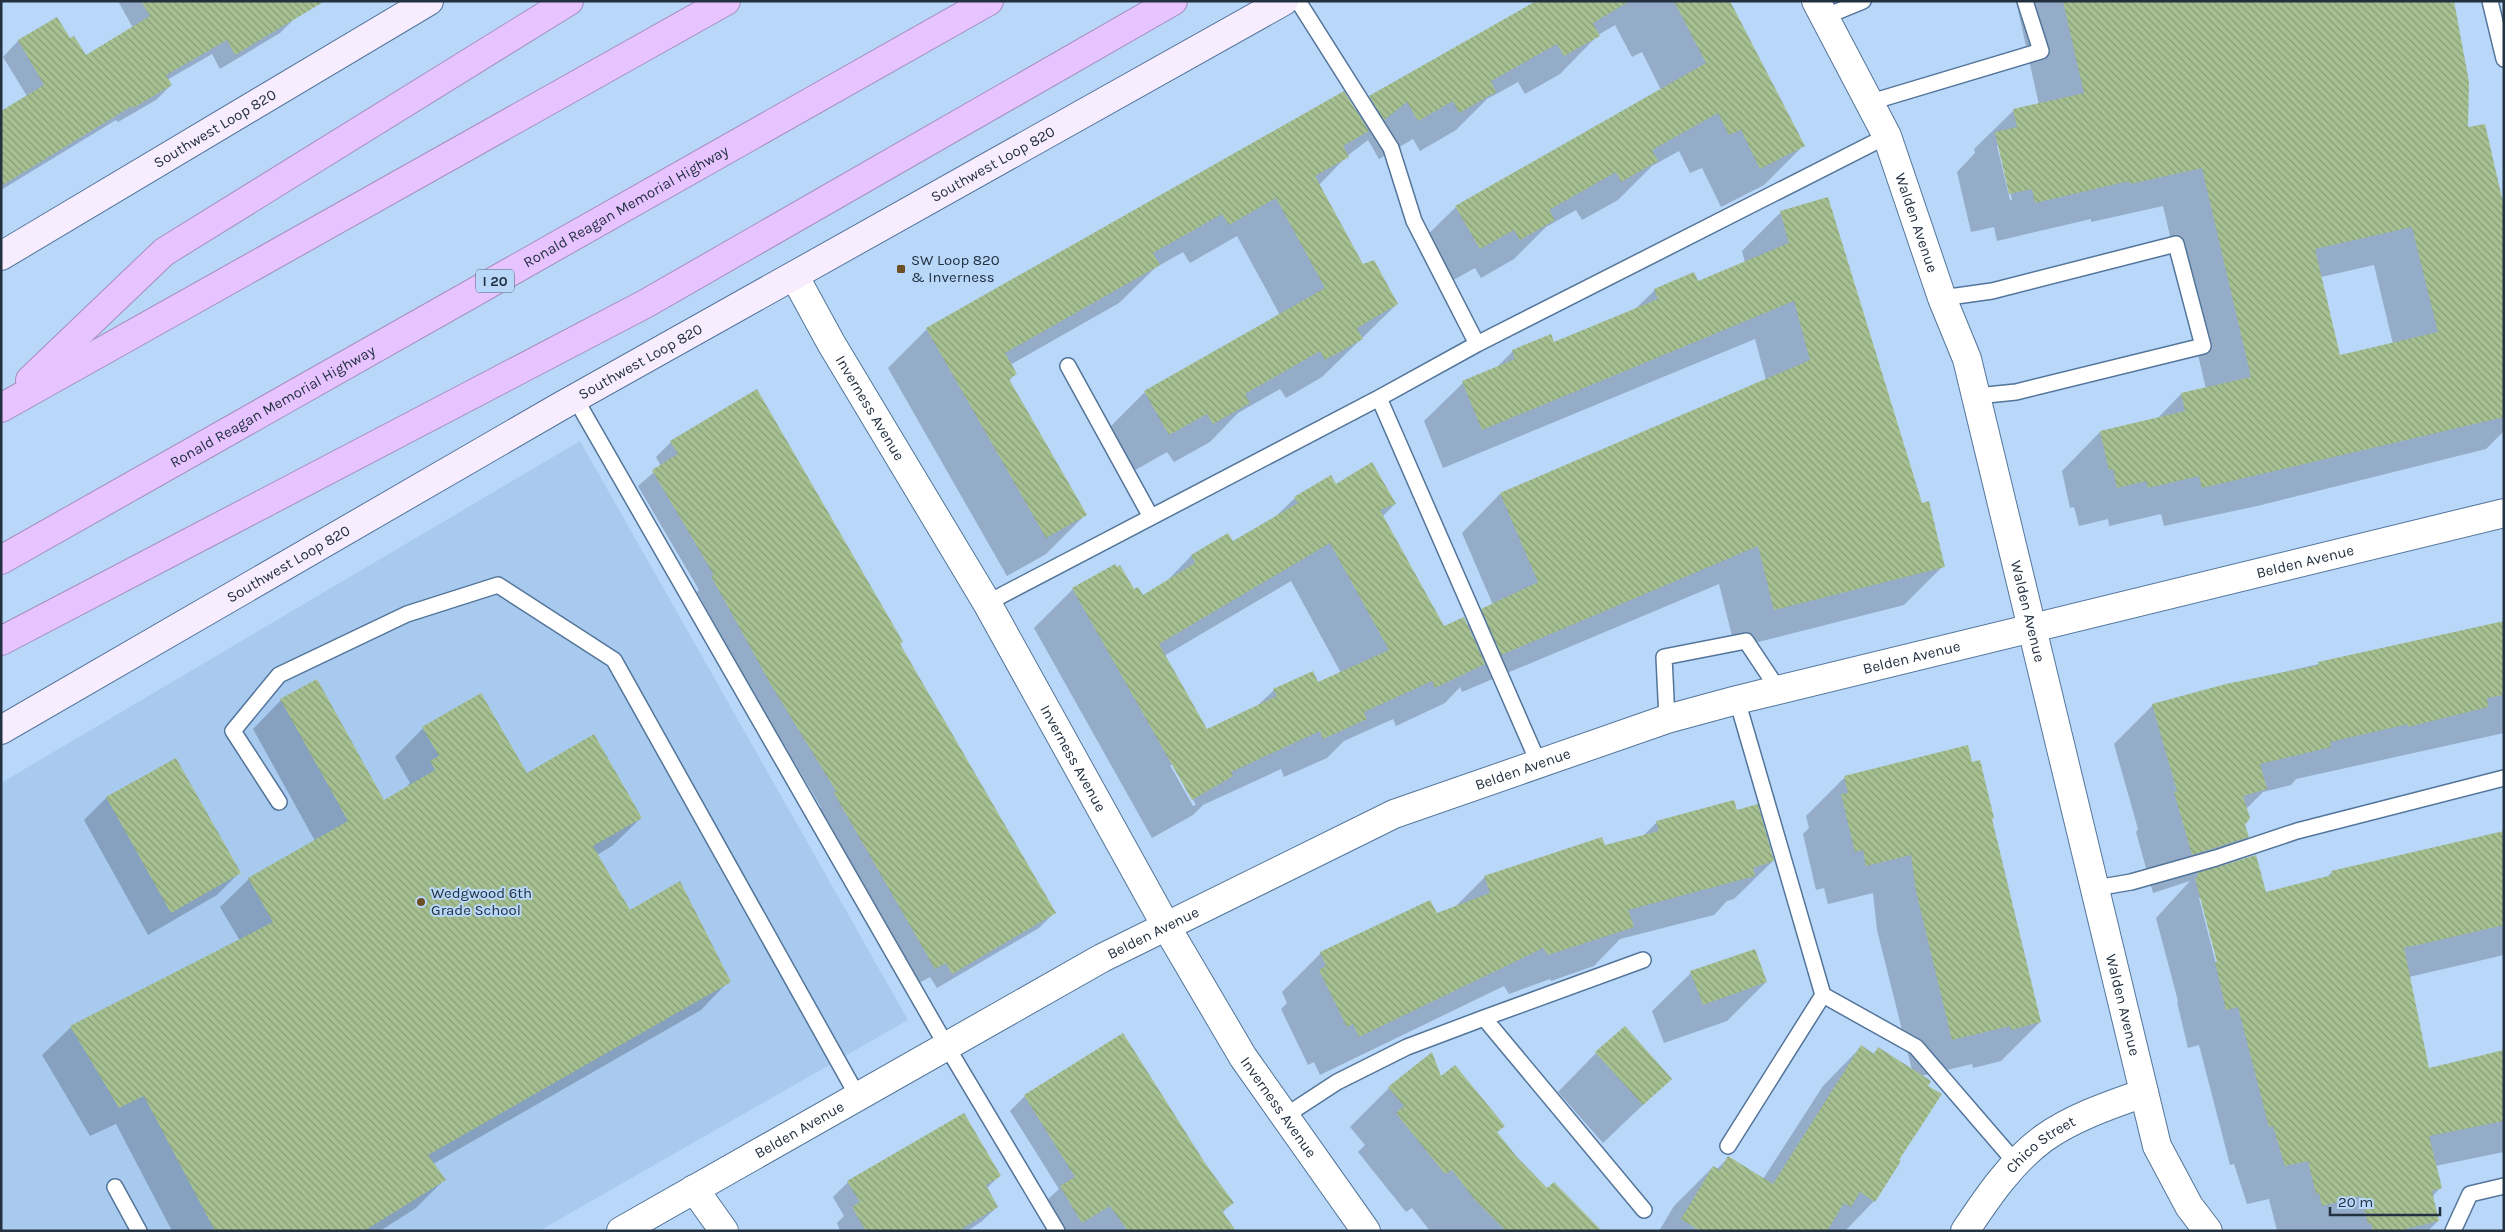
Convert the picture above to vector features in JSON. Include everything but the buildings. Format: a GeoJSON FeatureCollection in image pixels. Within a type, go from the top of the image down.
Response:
{"type":"FeatureCollection","features":[{"type":"Feature","properties":{"kind":"highway"},"geometry":{"type":"LineString","coordinates":[[2,407],[164,252],[568,1]]}},
{"type":"Feature","properties":{"kind":"highway"},"geometry":{"type":"LineString","coordinates":[[2,407],[726,1]]}},
{"type":"Feature","properties":{"kind":"highway","name":"Ronald Reagan Memorial Highway"},"geometry":{"type":"LineString","coordinates":[[1,560],[990,1]]}},
{"type":"Feature","properties":{"kind":"highway"},"geometry":{"type":"LineString","coordinates":[[1,641],[645,304],[1173,1]]}},
{"type":"Feature","properties":{"kind":"main road","name":"Southwest Loop 820"},"geometry":{"type":"LineString","coordinates":[[1,256],[429,1]]}},
{"type":"Feature","properties":{"kind":"main road","name":"Southwest Loop 820"},"geometry":{"type":"LineString","coordinates":[[1,730],[575,398],[1284,1]]}},
{"type":"Feature","properties":{"kind":"street","name":"Walden Avenue"},"geometry":{"type":"LineString","coordinates":[[1820,9],[1871,102],[1887,136],[1942,298],[1967,359],[2034,627],[2157,1146],[2189,1206],[2208,1231]]}},
{"type":"Feature","properties":{"kind":"street","name":"Inverness Avenue"},"geometry":{"type":"LineString","coordinates":[[794,277],[831,343],[987,603],[1166,926],[1243,1057],[1366,1231]]}},
{"type":"Feature","properties":{"kind":"street","name":"Belden Avenue"},"geometry":{"type":"LineString","coordinates":[[622,1231],[857,1095],[1102,958],[1394,814],[1667,719],[1737,700],[2504,513]]}},
{"type":"Feature","properties":{"kind":"street","name":"Chico Street"},"geometry":{"type":"LineString","coordinates":[[1965,1231],[1986,1198],[2016,1163],[2044,1138],[2089,1113],[2144,1093]]}},
{"type":"Feature","properties":{"kind":"street"},"geometry":{"type":"LineString","coordinates":[[694,1189],[724,1231]]}},
{"type":"Feature","properties":{"kind":"lane"},"geometry":{"type":"LineString","coordinates":[[1298,1],[1391,148],[1414,221],[1477,344]]}},
{"type":"Feature","properties":{"kind":"lane"},"geometry":{"type":"LineString","coordinates":[[1820,9],[1863,1]]}},
{"type":"Feature","properties":{"kind":"lane"},"geometry":{"type":"LineString","coordinates":[[1871,102],[2040,51],[2025,1]]}},
{"type":"Feature","properties":{"kind":"lane"},"geometry":{"type":"LineString","coordinates":[[2490,1],[2504,59]]}},
{"type":"Feature","properties":{"kind":"lane"},"geometry":{"type":"LineString","coordinates":[[987,603],[1379,398],[1477,344],[1887,136]]}},
{"type":"Feature","properties":{"kind":"lane"},"geometry":{"type":"LineString","coordinates":[[1942,298],[1992,291],[2176,244],[2204,346],[2016,392],[1977,396]]}},
{"type":"Feature","properties":{"kind":"lane"},"geometry":{"type":"LineString","coordinates":[[1068,366],[1151,517]]}},
{"type":"Feature","properties":{"kind":"lane"},"geometry":{"type":"LineString","coordinates":[[575,398],[946,1045],[1057,1231]]}},
{"type":"Feature","properties":{"kind":"lane"},"geometry":{"type":"LineString","coordinates":[[1379,398],[1540,764]]}},
{"type":"Feature","properties":{"kind":"lane"},"geometry":{"type":"LineString","coordinates":[[279,802],[233,731],[279,675],[407,614],[498,585],[614,660],[857,1095]]}},
{"type":"Feature","properties":{"kind":"lane"},"geometry":{"type":"LineString","coordinates":[[1667,719],[1664,657],[1746,640],[1778,689]]}},
{"type":"Feature","properties":{"kind":"lane"},"geometry":{"type":"LineString","coordinates":[[1737,700],[1822,995],[1916,1047],[2016,1163]]}},
{"type":"Feature","properties":{"kind":"lane"},"geometry":{"type":"LineString","coordinates":[[2096,888],[2131,882],[2216,858],[2297,831],[2504,778]]}},
{"type":"Feature","properties":{"kind":"lane"},"geometry":{"type":"LineString","coordinates":[[1285,1116],[1337,1082],[1407,1047],[1642,960]]}},
{"type":"Feature","properties":{"kind":"lane"},"geometry":{"type":"LineString","coordinates":[[1728,1146],[1822,995]]}},
{"type":"Feature","properties":{"kind":"lane"},"geometry":{"type":"LineString","coordinates":[[1484,1018],[1644,1210]]}},
{"type":"Feature","properties":{"kind":"lane"},"geometry":{"type":"LineString","coordinates":[[2453,1231],[2470,1194],[2504,1186]]}},
{"type":"Feature","properties":{"kind":"lane"},"geometry":{"type":"LineString","coordinates":[[115,1187],[139,1231]]}},
{"type":"Feature","properties":{"kind":"shaded area","name":"Wedgwood 6th Grade School"},"geometry":{"type":"Polygon","coordinates":[[[580,441],[908,1020],[539,1231],[1,1231],[1,783],[580,441]]]}},
{"type":"Feature","properties":{"kind":"place","name":"SW Loop 820 & Inverness"},"geometry":{"type":"Point","coordinates":[901,269]}},
{"type":"Feature","properties":{"kind":"place","name":"Wedgwood 6th Grade School"},"geometry":{"type":"Point","coordinates":[421,902]}}]}
